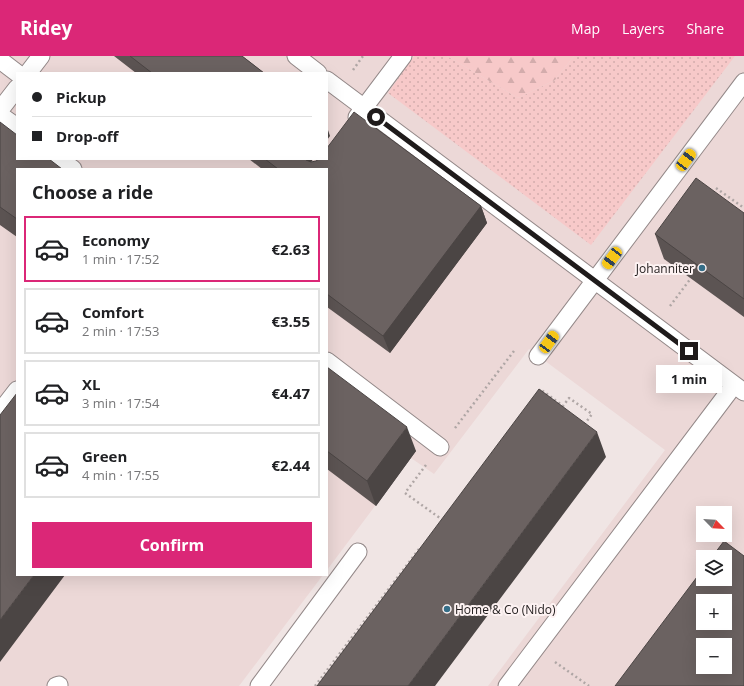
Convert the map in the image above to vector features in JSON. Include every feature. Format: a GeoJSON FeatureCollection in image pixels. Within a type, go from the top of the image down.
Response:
{"type":"FeatureCollection","features":[{"type":"Feature","properties":{"kind":"lane"},"geometry":{"type":"LineString","coordinates":[[29,72],[41,56]]}},
{"type":"Feature","properties":{"kind":"lane"},"geometry":{"type":"LineString","coordinates":[[296,56],[317,72]]}},
{"type":"Feature","properties":{"kind":"lane"},"geometry":{"type":"LineString","coordinates":[[346,132],[402,56]]}},
{"type":"Feature","properties":{"kind":"lane"},"geometry":{"type":"LineString","coordinates":[[0,60],[16,72]]}},
{"type":"Feature","properties":{"kind":"lane"},"geometry":{"type":"LineString","coordinates":[[328,81],[739,388],[507,686]]}},
{"type":"Feature","properties":{"kind":"lane"},"geometry":{"type":"LineString","coordinates":[[538,356],[744,82]]}},
{"type":"Feature","properties":{"kind":"lane"},"geometry":{"type":"LineString","coordinates":[[0,110],[16,89]]}},
{"type":"Feature","properties":{"kind":"lane"},"geometry":{"type":"LineString","coordinates":[[0,115],[16,127]]}},
{"type":"Feature","properties":{"kind":"lane"},"geometry":{"type":"LineString","coordinates":[[60,160],[72,168]]}},
{"type":"Feature","properties":{"kind":"lane"},"geometry":{"type":"LineString","coordinates":[[328,362],[440,447]]}},
{"type":"Feature","properties":{"kind":"lane"},"geometry":{"type":"LineString","coordinates":[[0,412],[16,391]]}},
{"type":"Feature","properties":{"kind":"lane"},"geometry":{"type":"LineString","coordinates":[[259,686],[358,552]]}},
{"type":"Feature","properties":{"kind":"path"},"geometry":{"type":"LineString","coordinates":[[716,188],[744,208]]}},
{"type":"Feature","properties":{"kind":"path"},"geometry":{"type":"LineString","coordinates":[[655,325],[691,278]]}},
{"type":"Feature","properties":{"kind":"path"},"geometry":{"type":"LineString","coordinates":[[448,523],[405,493],[517,347]]}},
{"type":"Feature","properties":{"kind":"path"},"geometry":{"type":"LineString","coordinates":[[536,396],[540,389],[563,406],[569,398],[592,414],[580,430]]}},
{"type":"Feature","properties":{"kind":"path"},"geometry":{"type":"LineString","coordinates":[[437,525],[442,519]]}},
{"type":"Feature","properties":{"kind":"path"},"geometry":{"type":"LineString","coordinates":[[315,686],[423,544]]}},
{"type":"Feature","properties":{"kind":"path"},"geometry":{"type":"LineString","coordinates":[[536,648],[588,686]]}},
{"type":"Feature","properties":{"kind":"shaded area"},"geometry":{"type":"Polygon","coordinates":[[[0,56],[744,56],[744,686],[488,686],[665,450],[529,349],[434,474],[411,458],[328,569],[328,168],[16,168],[16,576],[322,576],[239,686],[0,686],[0,56]]]}},
{"type":"Feature","properties":{"kind":"green space"},"geometry":{"type":"Polygon","coordinates":[[[414,56],[447,56],[518,98],[555,80],[574,56],[735,56],[591,245],[388,93],[414,56]]]}},
{"type":"Feature","properties":{"kind":"green space"},"geometry":{"type":"Polygon","coordinates":[[[447,56],[574,56],[555,80],[518,98],[447,56]]]}},
{"type":"Feature","properties":{"kind":"building"},"geometry":{"type":"Polygon","coordinates":[[[130,56],[242,56],[263,72],[151,72],[130,56]]]}},
{"type":"Feature","properties":{"kind":"building"},"geometry":{"type":"Polygon","coordinates":[[[354,112],[481,206],[383,336],[328,295],[328,168],[277,168],[266,160],[306,160],[311,162],[318,160],[328,160],[328,147],[354,112]]]}},
{"type":"Feature","properties":{"kind":"building"},"geometry":{"type":"Polygon","coordinates":[[[0,122],[16,134],[16,160],[50,160],[61,168],[16,168],[16,218],[0,207],[0,122]]]}},
{"type":"Feature","properties":{"kind":"building"},"geometry":{"type":"Polygon","coordinates":[[[696,178],[744,213],[744,299],[655,234],[696,178]]]}},
{"type":"Feature","properties":{"kind":"building"},"geometry":{"type":"Polygon","coordinates":[[[328,368],[407,427],[367,481],[328,452],[328,368]]]}},
{"type":"Feature","properties":{"kind":"building","name":"Home & Co (Nido)"},"geometry":{"type":"Polygon","coordinates":[[[539,389],[597,432],[408,686],[317,686],[539,389]]]}},
{"type":"Feature","properties":{"kind":"building"},"geometry":{"type":"Polygon","coordinates":[[[16,394],[16,576],[33,576],[0,620],[0,415],[16,394]]]}},
{"type":"Feature","properties":{"kind":"building"},"geometry":{"type":"Polygon","coordinates":[[[723,542],[744,556],[744,686],[615,686],[696,578],[696,586],[732,586],[732,550],[717,550],[723,542]]]}},
{"type":"Feature","properties":{"kind":"place","name":"Johanniter"},"geometry":{"type":"Point","coordinates":[702,268]}},
{"type":"Feature","properties":{"kind":"place","name":"Home & Co (Nido)"},"geometry":{"type":"Point","coordinates":[447,609]}},
{"type":"Feature","properties":{"kind":"route"},"geometry":{"type":"LineString","coordinates":[[376,117],[689,351]]}}]}
